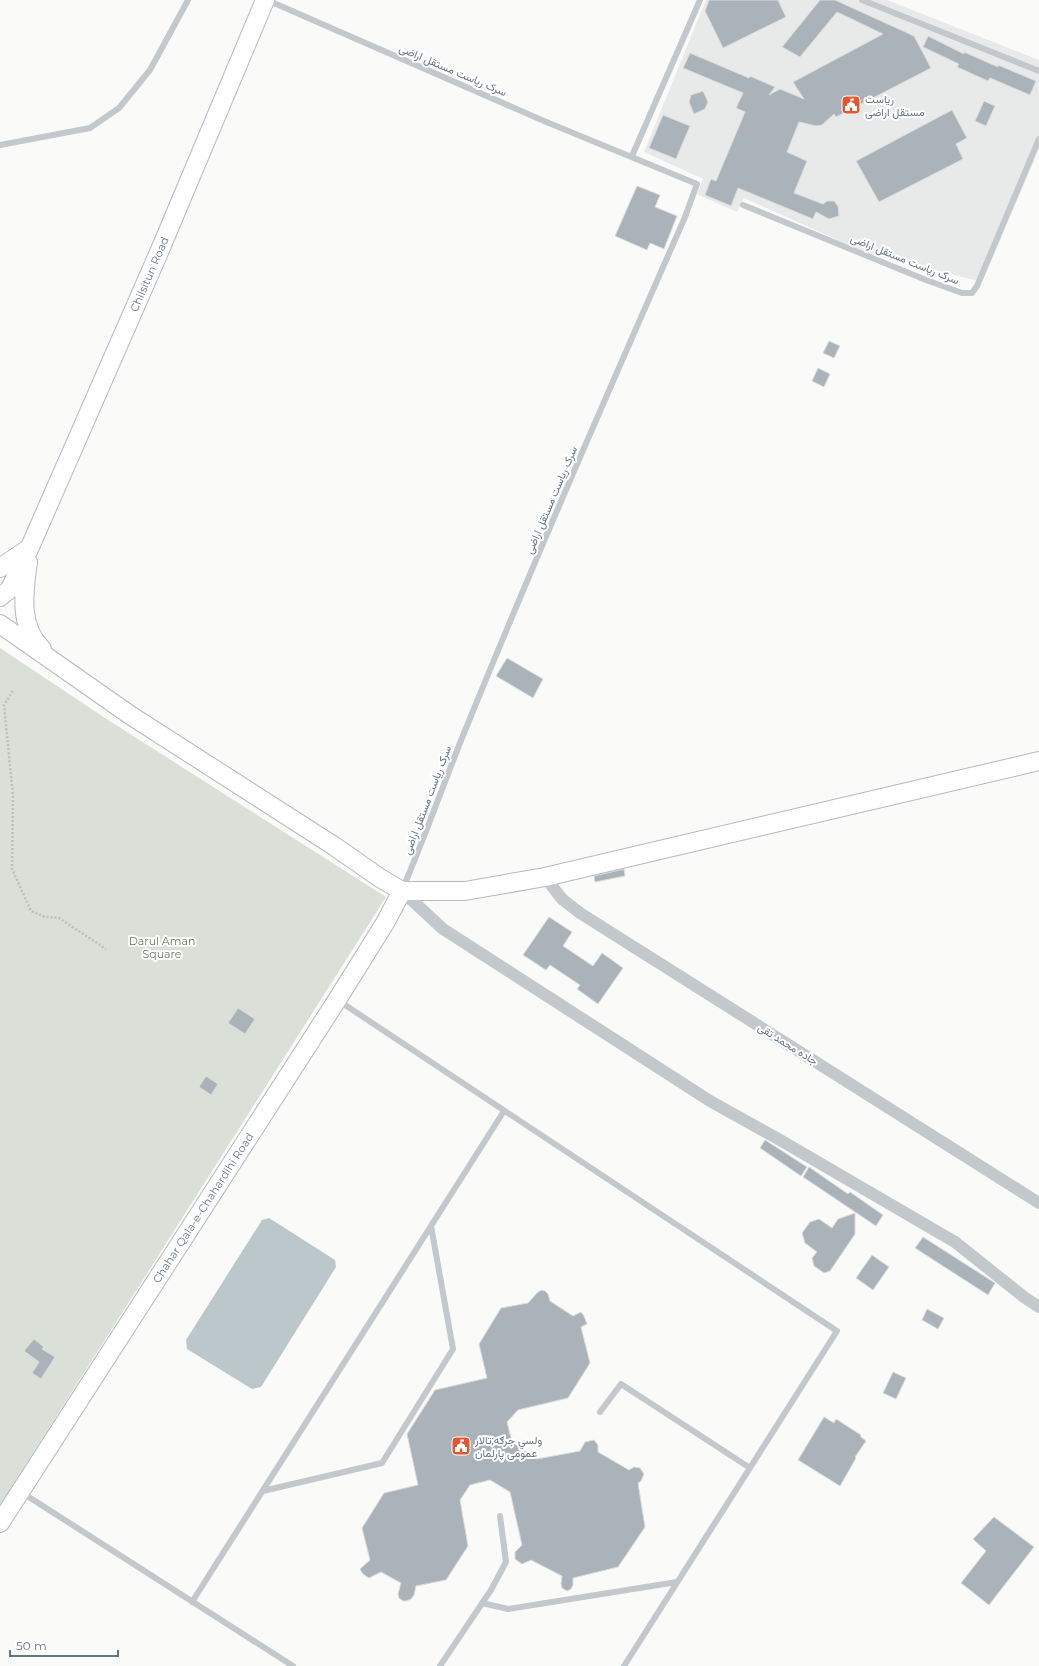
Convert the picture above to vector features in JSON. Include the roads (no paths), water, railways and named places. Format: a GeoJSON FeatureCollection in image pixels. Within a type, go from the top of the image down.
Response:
{"type":"FeatureCollection","features":[{"type":"Feature","properties":{"kind":"main road","name":"Chilsitun Road"},"geometry":{"type":"LineString","coordinates":[[30,547],[157,257],[266,0]]}},
{"type":"Feature","properties":{"kind":"main road"},"geometry":{"type":"LineString","coordinates":[[0,568],[30,547]]}},
{"type":"Feature","properties":{"kind":"main road"},"geometry":{"type":"LineString","coordinates":[[0,597],[10,589],[30,547]]}},
{"type":"Feature","properties":{"kind":"main road"},"geometry":{"type":"LineString","coordinates":[[30,547],[23,599],[27,626],[36,644],[60,666]]}},
{"type":"Feature","properties":{"kind":"main road"},"geometry":{"type":"LineString","coordinates":[[0,624],[130,715],[402,891],[465,891],[545,877],[1039,761]]}},
{"type":"Feature","properties":{"kind":"main road","name":"Chahar Qala-e-Chahardihi Road"},"geometry":{"type":"LineString","coordinates":[[0,1523],[337,1000],[385,923],[402,891]]}},
{"type":"Feature","properties":{"kind":"street","name":"جاده محمد تقی"},"geometry":{"type":"LineString","coordinates":[[545,877],[562,899],[580,913],[1039,1203]]}},
{"type":"Feature","properties":{"kind":"street"},"geometry":{"type":"LineString","coordinates":[[402,891],[443,929],[710,1101],[955,1242],[1024,1297],[1039,1307]]}},
{"type":"Feature","properties":{"kind":"lane"},"geometry":{"type":"LineString","coordinates":[[0,145],[90,128],[119,108],[150,70],[188,0]]}},
{"type":"Feature","properties":{"kind":"lane","name":"سرک ریاست مستقل اراضی"},"geometry":{"type":"LineString","coordinates":[[266,0],[544,120],[697,184],[685,217],[560,504],[461,739],[424,838],[402,891]]}},
{"type":"Feature","properties":{"kind":"lane"},"geometry":{"type":"LineString","coordinates":[[632,156],[700,0]]}},
{"type":"Feature","properties":{"kind":"lane"},"geometry":{"type":"LineString","coordinates":[[862,0],[1039,71]]}},
{"type":"Feature","properties":{"kind":"lane","name":"سرک ریاست مستقل اراضی"},"geometry":{"type":"LineString","coordinates":[[743,205],[926,280],[962,293],[972,292],[977,286],[1039,139]]}},
{"type":"Feature","properties":{"kind":"lane"},"geometry":{"type":"LineString","coordinates":[[337,1000],[837,1331],[624,1666]]}},
{"type":"Feature","properties":{"kind":"lane"},"geometry":{"type":"LineString","coordinates":[[192,1602],[504,1111]]}},
{"type":"Feature","properties":{"kind":"lane"},"geometry":{"type":"LineString","coordinates":[[263,1491],[382,1463],[452,1349],[431,1226]]}},
{"type":"Feature","properties":{"kind":"lane"},"geometry":{"type":"LineString","coordinates":[[600,1412],[621,1384],[750,1468]]}},
{"type":"Feature","properties":{"kind":"lane"},"geometry":{"type":"LineString","coordinates":[[20,1492],[293,1666]]}},
{"type":"Feature","properties":{"kind":"lane"},"geometry":{"type":"LineString","coordinates":[[440,1666],[482,1603],[506,1562],[500,1516]]}},
{"type":"Feature","properties":{"kind":"lane"},"geometry":{"type":"LineString","coordinates":[[482,1603],[508,1609],[677,1582]]}},
{"type":"Feature","properties":{"kind":"place","name":"ریاست مستقل اراضی"},"geometry":{"type":"Point","coordinates":[851,105]}},
{"type":"Feature","properties":{"kind":"place","name":"ولسي جرګه;تالار عمومی پارلمان"},"geometry":{"type":"Point","coordinates":[461,1446]}},
{"type":"Feature","properties":{"kind":"park label","name":"Darul Aman Square"},"geometry":{"type":"Point","coordinates":[162,947]}}]}
